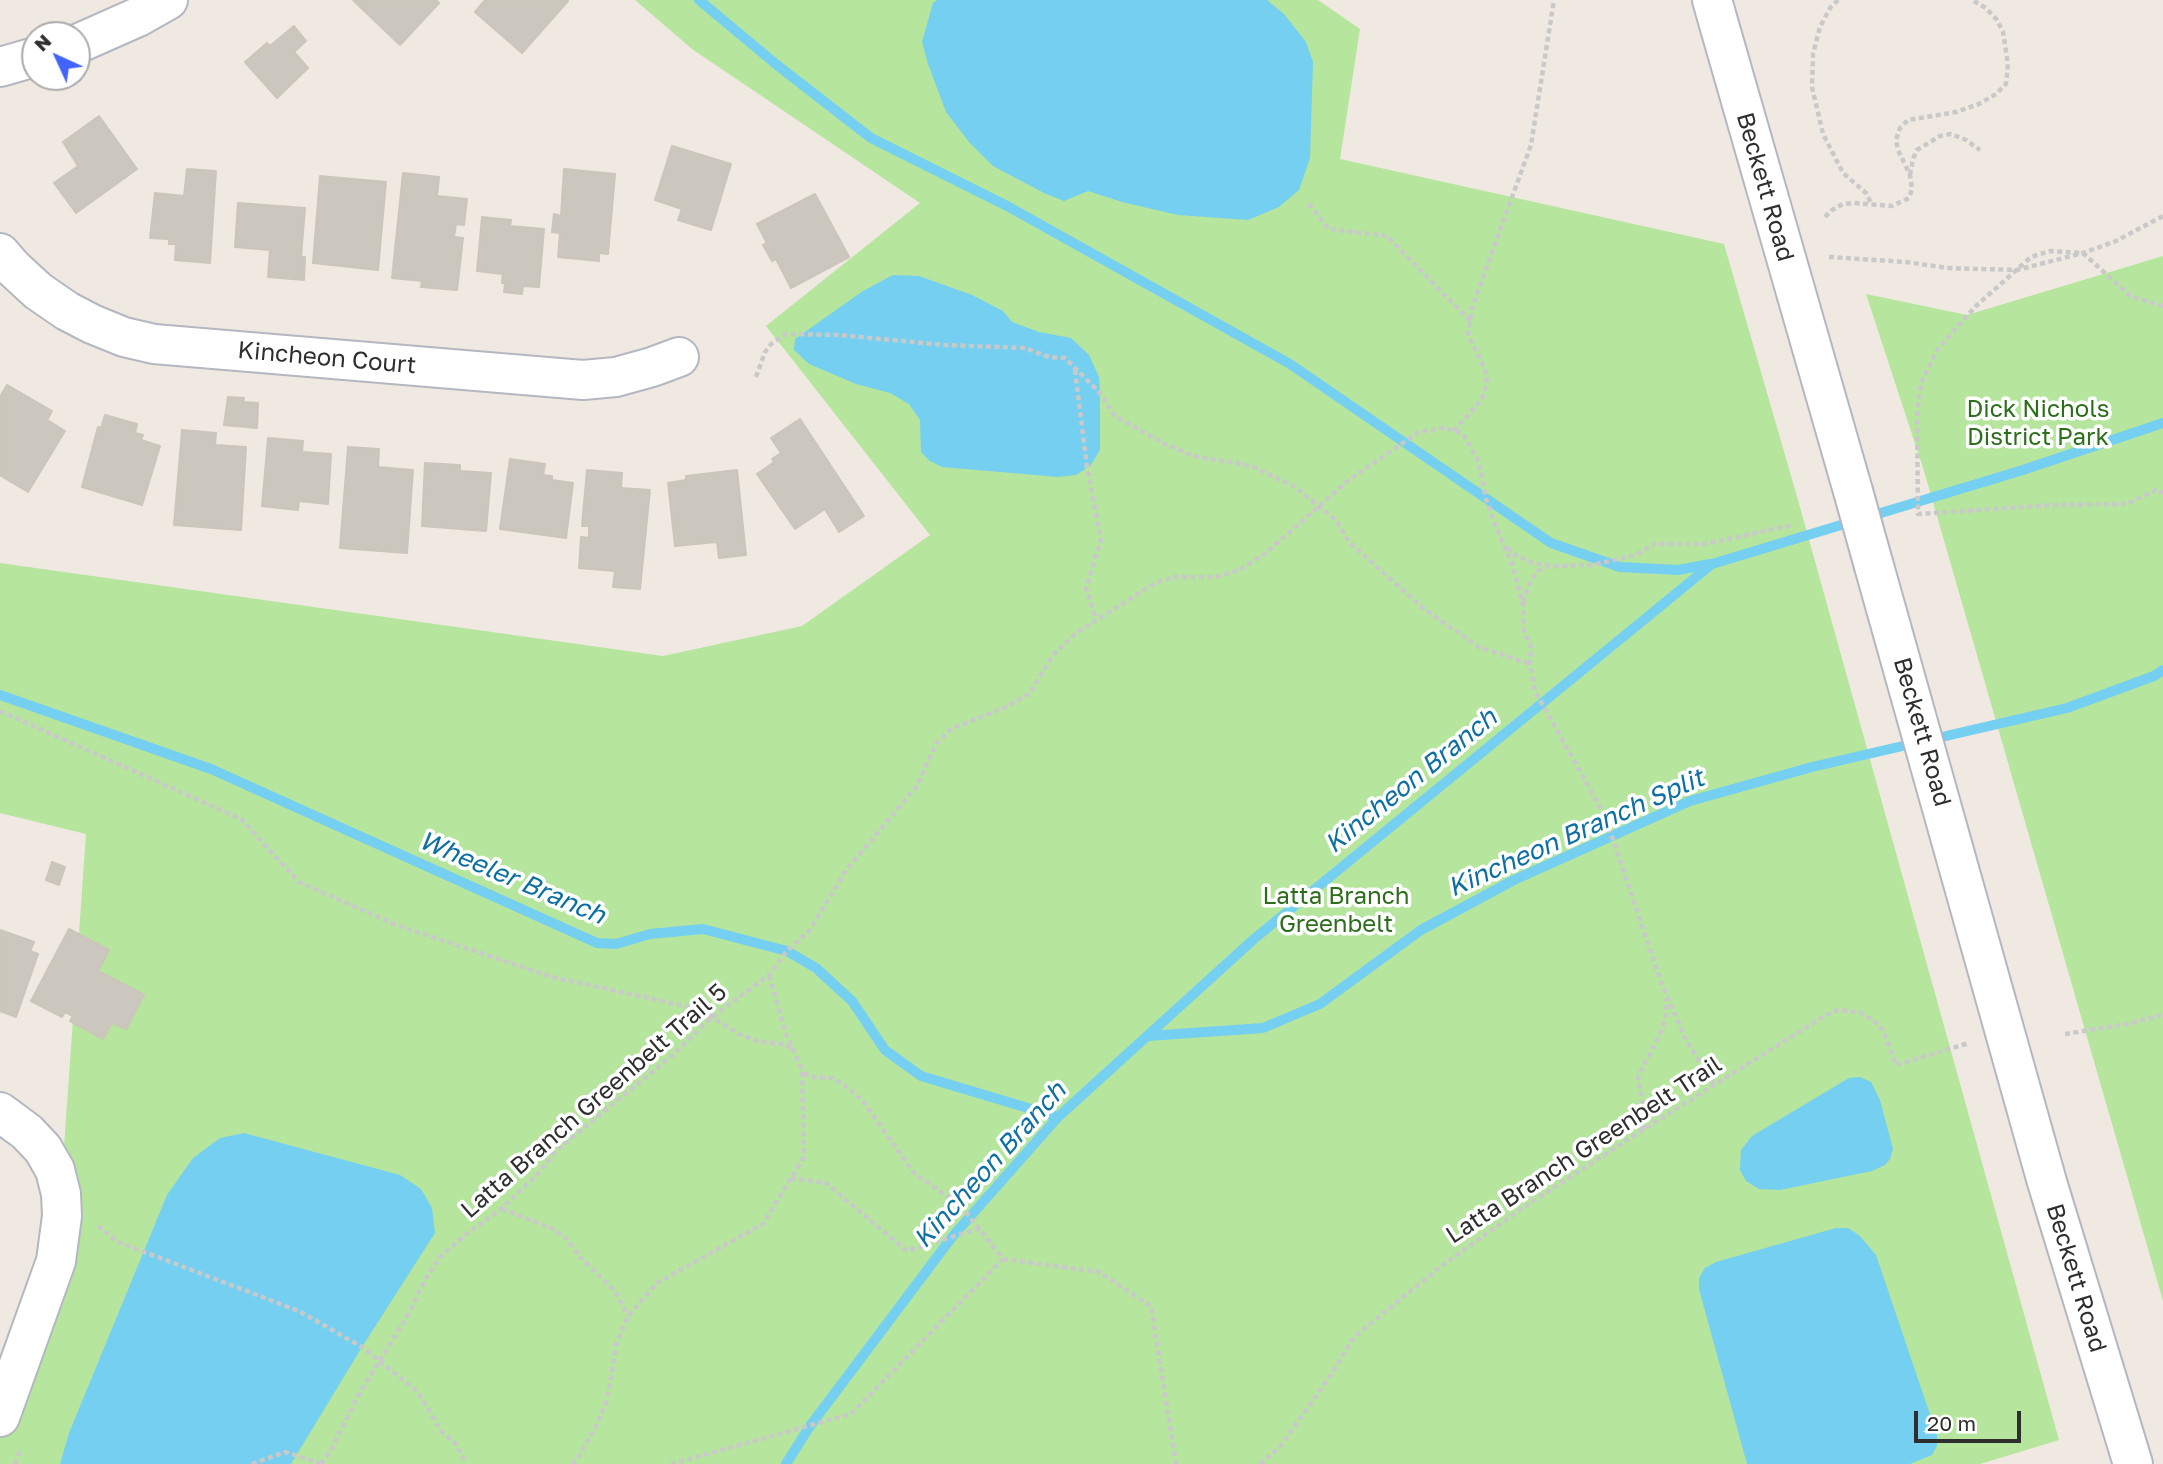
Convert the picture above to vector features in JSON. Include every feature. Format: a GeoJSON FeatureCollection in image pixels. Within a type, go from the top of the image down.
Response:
{"type":"FeatureCollection","features":[{"type":"Feature","properties":{"kind":"street"},"geometry":{"type":"LineString","coordinates":[[91,38],[168,0]]}},
{"type":"Feature","properties":{"kind":"street","name":"Beckett Road"},"geometry":{"type":"LineString","coordinates":[[1712,0],[1934,775],[2047,1182],[2133,1464]]}},
{"type":"Feature","properties":{"kind":"street"},"geometry":{"type":"LineString","coordinates":[[0,67],[21,61]]}},
{"type":"Feature","properties":{"kind":"street","name":"Kincheon Court"},"geometry":{"type":"LineString","coordinates":[[0,253],[38,291],[67,311],[124,337],[154,344],[583,380],[616,377],[679,357]]}},
{"type":"Feature","properties":{"kind":"street"},"geometry":{"type":"LineString","coordinates":[[0,1112],[27,1132],[43,1149],[55,1170],[61,1194],[62,1216],[56,1261],[0,1417]]}},
{"type":"Feature","properties":{"kind":"path"},"geometry":{"type":"LineString","coordinates":[[1554,0],[1531,145],[1472,309],[1468,334],[1485,370],[1487,383],[1482,399],[1454,431],[1463,434],[1479,462],[1486,499],[1507,548],[1522,605],[1524,631],[1531,648],[1530,664],[1535,691],[1605,816],[1666,995],[1687,1042],[1714,1084]]}},
{"type":"Feature","properties":{"kind":"path"},"geometry":{"type":"LineString","coordinates":[[1839,0],[1830,8],[1820,27],[1813,54],[1812,87],[1823,134],[1843,173],[1866,192],[1871,203]]}},
{"type":"Feature","properties":{"kind":"path"},"geometry":{"type":"LineString","coordinates":[[1825,217],[1843,204],[1871,203],[1892,206],[1909,198],[1912,189],[1910,175],[1896,140],[1900,128],[1908,120],[1956,112],[1979,104],[1997,94],[2006,84],[2008,64],[2003,32],[1986,8],[1972,0]]}},
{"type":"Feature","properties":{"kind":"path"},"geometry":{"type":"LineString","coordinates":[[1910,175],[1917,149],[1940,136],[1951,134],[1980,150]]}},
{"type":"Feature","properties":{"kind":"path"},"geometry":{"type":"LineString","coordinates":[[1309,204],[1329,229],[1387,236],[1470,321]]}},
{"type":"Feature","properties":{"kind":"path"},"geometry":{"type":"LineString","coordinates":[[1829,257],[1906,262],[1947,268],[2017,270],[2083,253],[2116,241],[2163,216]]}},
{"type":"Feature","properties":{"kind":"path"},"geometry":{"type":"LineString","coordinates":[[2163,306],[2130,296],[2083,253],[2050,251],[2031,257],[1976,306],[1938,349],[1921,383],[1917,415],[1918,514],[2054,505],[2127,504],[2157,490],[2163,493]]}},
{"type":"Feature","properties":{"kind":"path"},"geometry":{"type":"LineString","coordinates":[[756,377],[765,352],[786,334],[1026,348],[1049,357],[1065,358],[1100,393],[1115,416],[1134,428],[1194,456],[1252,466],[1295,487],[1336,520],[1349,542],[1424,609],[1479,647],[1530,664]]}},
{"type":"Feature","properties":{"kind":"path"},"geometry":{"type":"LineString","coordinates":[[1075,368],[1087,467],[1101,540],[1086,588],[1096,619]]}},
{"type":"Feature","properties":{"kind":"path","name":"Latta Branch Greenbelt Trail 5"},"geometry":{"type":"LineString","coordinates":[[322,1464],[358,1396],[380,1363],[440,1257],[501,1209],[536,1176],[556,1151],[674,1054],[712,1017],[769,975],[787,951],[808,931],[847,869],[917,786],[936,744],[951,729],[1006,707],[1030,693],[1053,655],[1075,634],[1155,583],[1174,577],[1216,577],[1241,569],[1266,553],[1318,504],[1419,432],[1444,428],[1454,431]]}},
{"type":"Feature","properties":{"kind":"path"},"geometry":{"type":"LineString","coordinates":[[1507,548],[1533,563],[1592,565],[1636,555],[1654,544],[1705,544],[1792,525]]}},
{"type":"Feature","properties":{"kind":"path"},"geometry":{"type":"LineString","coordinates":[[1522,605],[1530,582],[1538,571],[1550,565]]}},
{"type":"Feature","properties":{"kind":"path"},"geometry":{"type":"LineString","coordinates":[[0,711],[241,819],[299,882],[396,925],[552,978],[685,1006],[712,1017],[739,1034],[759,1042],[783,1044],[794,1051]]}},
{"type":"Feature","properties":{"kind":"path"},"geometry":{"type":"LineString","coordinates":[[572,1464],[578,1461],[607,1401],[617,1342],[628,1317],[657,1283],[763,1224],[804,1157],[802,1070],[786,1034],[769,975]]}},
{"type":"Feature","properties":{"kind":"path"},"geometry":{"type":"LineString","coordinates":[[1642,1131],[1645,1118],[1638,1077],[1661,1032],[1666,995]]}},
{"type":"Feature","properties":{"kind":"path","name":"Latta Branch Greenbelt Trail"},"geometry":{"type":"LineString","coordinates":[[1259,1464],[1279,1448],[1329,1378],[1354,1337],[1444,1264],[1521,1209],[1714,1084],[1838,1010],[1861,1013],[1875,1023],[1882,1030],[1896,1065],[1969,1043]]}},
{"type":"Feature","properties":{"kind":"path"},"geometry":{"type":"LineString","coordinates":[[2065,1034],[2163,1015]]}},
{"type":"Feature","properties":{"kind":"path"},"geometry":{"type":"LineString","coordinates":[[802,1070],[810,1077],[833,1078],[850,1089],[865,1104],[914,1174],[961,1206],[1003,1259],[1099,1272],[1151,1306],[1176,1464]]}},
{"type":"Feature","properties":{"kind":"path"},"geometry":{"type":"LineString","coordinates":[[791,1178],[826,1183],[907,1251],[981,1228]]}},
{"type":"Feature","properties":{"kind":"path"},"geometry":{"type":"LineString","coordinates":[[501,1209],[553,1229],[566,1238],[581,1258],[615,1291],[628,1317]]}},
{"type":"Feature","properties":{"kind":"path"},"geometry":{"type":"LineString","coordinates":[[93,1222],[118,1242],[299,1311],[362,1347],[418,1392],[441,1431],[455,1443],[463,1457],[463,1464]]}},
{"type":"Feature","properties":{"kind":"path"},"geometry":{"type":"LineString","coordinates":[[671,1464],[851,1414],[1003,1259]]}},
{"type":"Feature","properties":{"kind":"path"},"geometry":{"type":"LineString","coordinates":[[252,1464],[285,1452],[322,1464]]}},
{"type":"Feature","properties":{"kind":"green space","name":"Latta Branch Greenbelt"},"geometry":{"type":"Polygon","coordinates":[[[635,0],[1318,0],[1360,29],[1340,159],[1724,244],[1798,500],[2059,1440],[1980,1464],[0,1464],[0,1417],[56,1261],[86,834],[0,813],[0,563],[663,656],[802,626],[930,535],[766,326],[920,203],[692,49],[635,0]]]}},
{"type":"Feature","properties":{"kind":"green space","name":"Dick Nichols District Park"},"geometry":{"type":"Polygon","coordinates":[[[2163,256],[2163,1301],[1924,471],[1866,294],[1967,315],[2163,256]]]}},
{"type":"Feature","properties":{"kind":"water"},"geometry":{"type":"Polygon","coordinates":[[[937,0],[1267,0],[1284,14],[1306,42],[1313,62],[1310,158],[1299,190],[1279,207],[1248,220],[1178,215],[1088,191],[1064,201],[1044,193],[993,166],[969,142],[946,112],[922,42],[933,3],[937,0]]]}},
{"type":"Feature","properties":{"kind":"water"},"geometry":{"type":"Polygon","coordinates":[[[893,275],[919,276],[972,295],[1003,311],[1012,322],[1039,332],[1071,338],[1089,355],[1099,377],[1100,393],[1100,450],[1091,465],[1076,475],[1058,477],[942,467],[921,452],[920,420],[909,404],[890,393],[856,384],[809,364],[794,350],[795,339],[863,291],[893,275]]]}},
{"type":"Feature","properties":{"kind":"water"},"geometry":{"type":"Polygon","coordinates":[[[1860,1077],[1871,1082],[1880,1100],[1893,1149],[1885,1165],[1872,1171],[1780,1190],[1759,1189],[1746,1181],[1740,1170],[1741,1150],[1752,1136],[1849,1078],[1860,1077]]]}},
{"type":"Feature","properties":{"kind":"water"},"geometry":{"type":"Polygon","coordinates":[[[244,1133],[400,1175],[421,1189],[432,1208],[435,1233],[291,1464],[60,1464],[69,1433],[167,1195],[193,1158],[220,1138],[244,1133]]]}},
{"type":"Feature","properties":{"kind":"water"},"geometry":{"type":"Polygon","coordinates":[[[1836,1228],[1848,1228],[1860,1236],[1876,1255],[1937,1435],[1937,1446],[1932,1455],[1910,1464],[1747,1464],[1699,1289],[1699,1278],[1705,1268],[1716,1262],[1836,1228]]]}},
{"type":"Feature","properties":{"kind":"building"},"geometry":{"type":"Polygon","coordinates":[[[353,0],[436,0],[439,3],[400,45],[353,0]]]}},
{"type":"Feature","properties":{"kind":"building"},"geometry":{"type":"Polygon","coordinates":[[[485,0],[568,1],[522,53],[475,12],[485,0]]]}},
{"type":"Feature","properties":{"kind":"building"},"geometry":{"type":"Polygon","coordinates":[[[294,26],[306,41],[294,52],[308,68],[277,98],[245,62],[267,43],[270,46],[294,26]]]}},
{"type":"Feature","properties":{"kind":"building"},"geometry":{"type":"Polygon","coordinates":[[[99,116],[137,169],[76,213],[54,183],[78,166],[63,142],[99,116]]]}},
{"type":"Feature","properties":{"kind":"building"},"geometry":{"type":"Polygon","coordinates":[[[672,146],[731,164],[711,230],[678,220],[682,209],[655,200],[672,146]]]}},
{"type":"Feature","properties":{"kind":"building"},"geometry":{"type":"Polygon","coordinates":[[[187,169],[216,171],[210,263],[175,260],[176,244],[169,244],[169,239],[150,238],[155,193],[184,196],[187,169]]]}},
{"type":"Feature","properties":{"kind":"building"},"geometry":{"type":"Polygon","coordinates":[[[564,169],[615,174],[608,254],[599,253],[599,261],[558,257],[560,233],[552,232],[554,214],[561,216],[564,169]]]}},
{"type":"Feature","properties":{"kind":"building"},"geometry":{"type":"Polygon","coordinates":[[[403,173],[439,177],[437,196],[467,199],[464,225],[456,224],[454,237],[463,238],[457,290],[421,287],[422,281],[392,278],[403,173]]]}},
{"type":"Feature","properties":{"kind":"building"},"geometry":{"type":"Polygon","coordinates":[[[320,176],[386,182],[378,270],[313,263],[320,176]]]}},
{"type":"Feature","properties":{"kind":"building"},"geometry":{"type":"Polygon","coordinates":[[[815,194],[849,257],[791,288],[776,259],[772,261],[763,245],[767,243],[757,224],[815,194]]]}},
{"type":"Feature","properties":{"kind":"building"},"geometry":{"type":"Polygon","coordinates":[[[238,203],[305,208],[301,257],[305,257],[304,280],[268,277],[270,250],[235,247],[238,203]]]}},
{"type":"Feature","properties":{"kind":"building"},"geometry":{"type":"Polygon","coordinates":[[[482,217],[511,220],[510,226],[544,229],[539,287],[523,286],[522,294],[504,292],[503,274],[477,271],[482,217]]]}},
{"type":"Feature","properties":{"kind":"building"},"geometry":{"type":"Polygon","coordinates":[[[7,385],[52,411],[47,420],[65,431],[28,492],[0,475],[0,397],[7,385]]]}},
{"type":"Feature","properties":{"kind":"building"},"geometry":{"type":"Polygon","coordinates":[[[228,397],[244,398],[243,402],[258,403],[257,428],[224,425],[228,397]]]}},
{"type":"Feature","properties":{"kind":"building"},"geometry":{"type":"Polygon","coordinates":[[[105,415],[137,424],[135,433],[143,435],[141,440],[160,446],[142,505],[82,487],[98,427],[101,428],[105,415]]]}},
{"type":"Feature","properties":{"kind":"building"},"geometry":{"type":"Polygon","coordinates":[[[800,419],[864,516],[839,532],[825,509],[795,529],[757,474],[774,462],[772,459],[781,453],[771,438],[800,419]]]}},
{"type":"Feature","properties":{"kind":"building"},"geometry":{"type":"Polygon","coordinates":[[[182,430],[216,433],[215,445],[246,447],[241,530],[174,525],[182,430]]]}},
{"type":"Feature","properties":{"kind":"building"},"geometry":{"type":"Polygon","coordinates":[[[268,438],[303,441],[302,452],[331,454],[328,504],[299,501],[298,510],[262,506],[268,438]]]}},
{"type":"Feature","properties":{"kind":"building"},"geometry":{"type":"Polygon","coordinates":[[[348,447],[379,449],[378,467],[413,470],[407,553],[340,548],[348,447]]]}},
{"type":"Feature","properties":{"kind":"building"},"geometry":{"type":"Polygon","coordinates":[[[510,459],[545,464],[543,475],[552,476],[552,480],[573,483],[566,538],[500,529],[510,459]]]}},
{"type":"Feature","properties":{"kind":"building"},"geometry":{"type":"Polygon","coordinates":[[[425,463],[460,465],[460,471],[491,473],[486,531],[422,526],[425,463]]]}},
{"type":"Feature","properties":{"kind":"building"},"geometry":{"type":"Polygon","coordinates":[[[587,470],[622,473],[621,488],[650,490],[640,589],[613,587],[615,571],[579,568],[581,537],[589,538],[589,526],[582,526],[587,470]]]}},
{"type":"Feature","properties":{"kind":"building"},"geometry":{"type":"Polygon","coordinates":[[[737,470],[746,555],[719,558],[717,542],[675,546],[668,483],[686,480],[686,476],[737,470]]]}},
{"type":"Feature","properties":{"kind":"building"},"geometry":{"type":"Polygon","coordinates":[[[52,862],[65,867],[59,885],[46,880],[52,862]]]}},
{"type":"Feature","properties":{"kind":"building"},"geometry":{"type":"Polygon","coordinates":[[[69,929],[109,950],[98,971],[144,995],[126,1029],[112,1023],[103,1039],[70,1021],[73,1016],[65,1012],[62,1017],[31,1001],[69,929]]]}},
{"type":"Feature","properties":{"kind":"building"},"geometry":{"type":"Polygon","coordinates":[[[0,930],[34,942],[30,951],[38,954],[16,1017],[0,1011],[0,930]]]}},
{"type":"Feature","properties":{"kind":"waterway"},"geometry":{"type":"LineString","coordinates":[[699,0],[871,138],[1009,207],[1290,364],[1551,543],[1620,567],[1678,570],[1710,564]]}},
{"type":"Feature","properties":{"kind":"waterway","name":"Kincheon Branch"},"geometry":{"type":"LineString","coordinates":[[786,1464],[810,1426],[952,1237],[1058,1117],[1254,939],[1712,564],[2023,470],[2163,423]]}},
{"type":"Feature","properties":{"kind":"waterway","name":"Kincheon Branch Split"},"geometry":{"type":"LineString","coordinates":[[1148,1036],[1263,1028],[1320,1004],[1421,930],[1514,880],[1690,801],[1812,767],[2067,708],[2154,676],[2163,670]]}},
{"type":"Feature","properties":{"kind":"waterway","name":"Wheeler Branch"},"geometry":{"type":"LineString","coordinates":[[0,695],[211,769],[597,943],[616,944],[650,934],[703,929],[787,951],[816,968],[852,1001],[885,1050],[921,1076],[1058,1117]]}}]}
